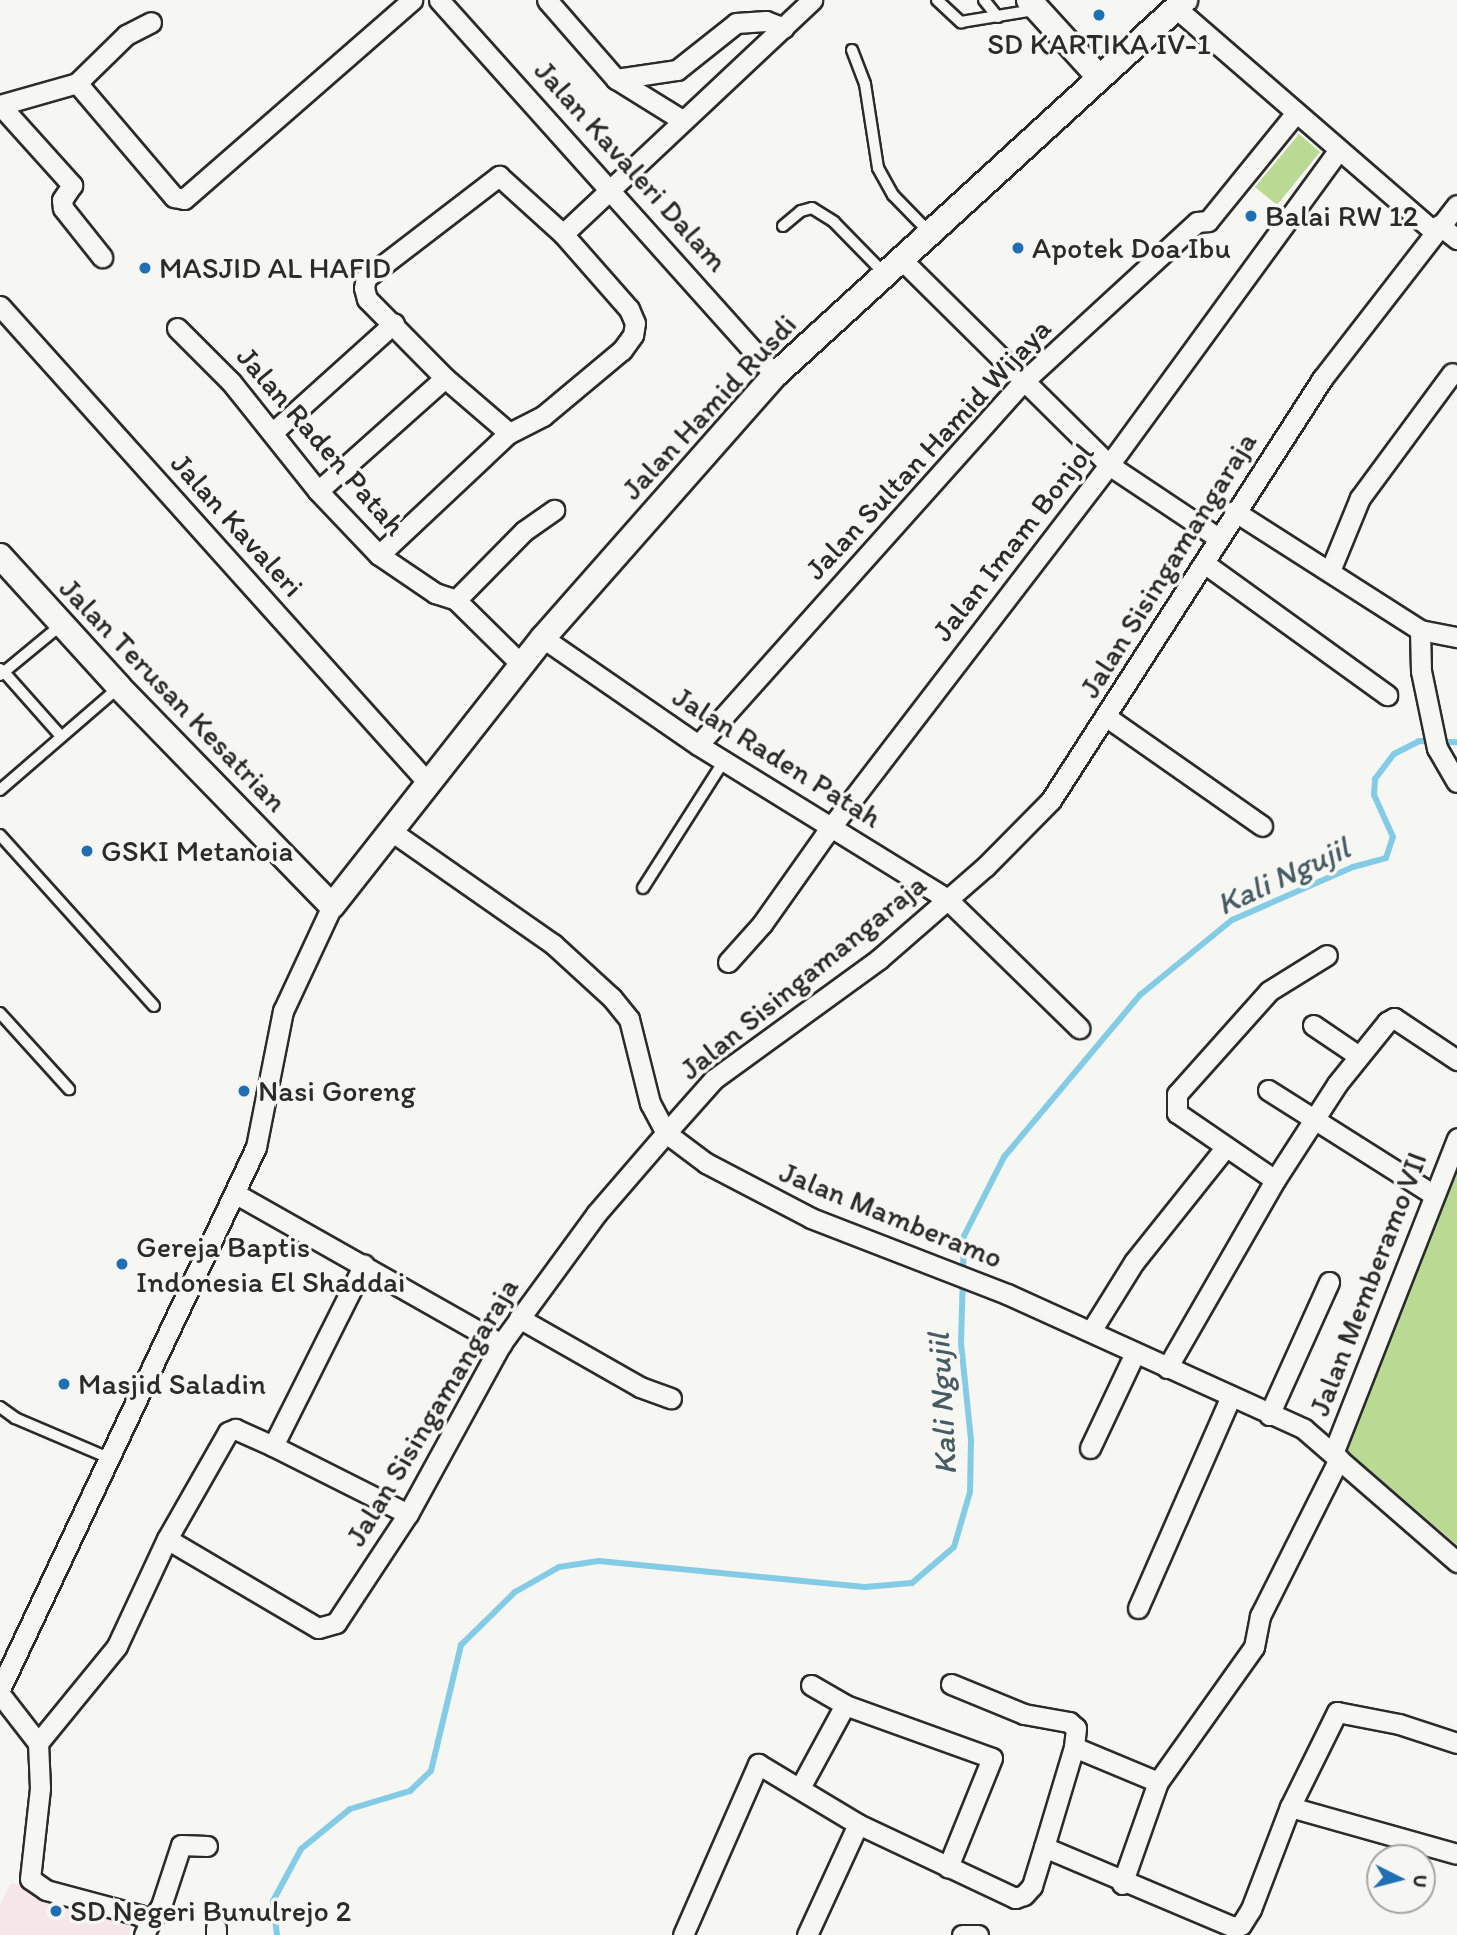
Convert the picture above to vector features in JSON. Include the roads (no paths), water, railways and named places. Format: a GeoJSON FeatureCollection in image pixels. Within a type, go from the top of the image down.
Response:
{"type":"FeatureCollection","features":[{"type":"Feature","properties":{"kind":"street"},"geometry":{"type":"LineString","coordinates":[[76,83],[174,197],[184,199],[412,0]]}},
{"type":"Feature","properties":{"kind":"street","name":"Jalan Kavaleri Dalam"},"geometry":{"type":"LineString","coordinates":[[439,0],[612,188],[775,375]]}},
{"type":"Feature","properties":{"kind":"street"},"geometry":{"type":"LineString","coordinates":[[563,234],[812,0]]}},
{"type":"Feature","properties":{"kind":"street"},"geometry":{"type":"LineString","coordinates":[[560,4],[616,79],[682,120]]}},
{"type":"Feature","properties":{"kind":"street"},"geometry":{"type":"LineString","coordinates":[[1181,4],[1337,152],[1436,228],[1457,239]]}},
{"type":"Feature","properties":{"kind":"street","name":"Jalan Hamid Rusdi"},"geometry":{"type":"LineString","coordinates":[[332,906],[542,638],[775,375],[1181,4]]}},
{"type":"Feature","properties":{"kind":"street"},"geometry":{"type":"LineString","coordinates":[[1034,5],[1099,77]]}},
{"type":"Feature","properties":{"kind":"street"},"geometry":{"type":"LineString","coordinates":[[616,79],[677,69],[736,23],[766,21],[785,28]]}},
{"type":"Feature","properties":{"kind":"street"},"geometry":{"type":"LineString","coordinates":[[102,257],[63,208],[62,200],[72,185],[0,105],[76,83],[126,35],[151,22]]}},
{"type":"Feature","properties":{"kind":"street","name":"Jalan Sultan Hamid Wijaya"},"geometry":{"type":"LineString","coordinates":[[698,745],[1024,381],[1197,222],[1208,221],[1295,114]]}},
{"type":"Feature","properties":{"kind":"street","name":"Jalan Imam Bonjol"},"geometry":{"type":"LineString","coordinates":[[728,962],[762,924],[832,826],[1109,465],[1337,152]]}},
{"type":"Feature","properties":{"kind":"street"},"geometry":{"type":"LineString","coordinates":[[379,555],[509,433],[543,416],[633,335],[629,309],[563,234],[508,180],[499,176],[489,179],[366,278],[367,299],[394,323],[445,378],[509,433]]}},
{"type":"Feature","properties":{"kind":"street","name":"Jalan Sisingamangaraja"},"geometry":{"type":"LineString","coordinates":[[167,1539],[318,1628],[328,1628],[343,1614],[408,1514],[501,1345],[519,1318],[596,1214],[666,1133],[714,1079],[879,959],[947,900],[1051,800],[1108,718],[1217,537],[1322,379],[1436,228],[1457,205]]}},
{"type":"Feature","properties":{"kind":"street"},"geometry":{"type":"LineString","coordinates":[[894,267],[1024,381],[1109,465],[1217,537]]}},
{"type":"Feature","properties":{"kind":"street","name":"Jalan Kavaleri"},"geometry":{"type":"LineString","coordinates":[[0,306],[429,784]]}},
{"type":"Feature","properties":{"kind":"street"},"geometry":{"type":"LineString","coordinates":[[272,433],[394,323]]}},
{"type":"Feature","properties":{"kind":"street","name":"Jalan Raden Patah"},"geometry":{"type":"LineString","coordinates":[[177,328],[231,382],[318,491],[379,555],[435,593],[456,600],[521,664]]}},
{"type":"Feature","properties":{"kind":"street"},"geometry":{"type":"LineString","coordinates":[[1330,571],[1360,498],[1455,372]]}},
{"type":"Feature","properties":{"kind":"street"},"geometry":{"type":"LineString","coordinates":[[318,491],[445,378]]}},
{"type":"Feature","properties":{"kind":"street"},"geometry":{"type":"LineString","coordinates":[[456,600],[524,531],[554,510]]}},
{"type":"Feature","properties":{"kind":"street"},"geometry":{"type":"LineString","coordinates":[[1234,511],[1420,631],[1457,636]]}},
{"type":"Feature","properties":{"kind":"street","name":"Jalan Terusan Kesatrian"},"geometry":{"type":"LineString","coordinates":[[0,556],[119,687],[332,906]]}},
{"type":"Feature","properties":{"kind":"street"},"geometry":{"type":"LineString","coordinates":[[1203,563],[1387,695]]}},
{"type":"Feature","properties":{"kind":"street"},"geometry":{"type":"LineString","coordinates":[[1420,631],[1421,671],[1436,739],[1457,782]]}},
{"type":"Feature","properties":{"kind":"street","name":"Jalan Raden Patah"},"geometry":{"type":"LineString","coordinates":[[542,638],[698,745],[947,900],[1079,1028]]}},
{"type":"Feature","properties":{"kind":"street"},"geometry":{"type":"LineString","coordinates":[[1108,718],[1262,826]]}},
{"type":"Feature","properties":{"kind":"street","name":"Jalan Mamberamo"},"geometry":{"type":"LineString","coordinates":[[391,831],[553,944],[612,998],[629,1019],[650,1103],[666,1133],[739,1184],[811,1218],[1007,1294],[1230,1398],[1304,1429],[1457,1562]]}},
{"type":"Feature","properties":{"kind":"street"},"geometry":{"type":"LineString","coordinates":[[207,1846],[179,1847],[161,1906],[147,1929],[139,1915],[46,1890],[30,1879],[40,1788],[38,1743],[0,1691],[257,1147],[283,1011],[332,906]]}},
{"type":"Feature","properties":{"kind":"street"},"geometry":{"type":"LineString","coordinates":[[1275,1180],[1177,1113],[1180,1087],[1269,991],[1326,955]]}},
{"type":"Feature","properties":{"kind":"street"},"geometry":{"type":"LineString","coordinates":[[1167,1368],[1275,1180],[1359,1056],[1392,1018],[1457,1060]]}},
{"type":"Feature","properties":{"kind":"street"},"geometry":{"type":"LineString","coordinates":[[1313,1025],[1359,1056]]}},
{"type":"Feature","properties":{"kind":"street"},"geometry":{"type":"LineString","coordinates":[[1268,1090],[1317,1118],[1434,1195]]}},
{"type":"Feature","properties":{"kind":"street","name":"Jalan Memberamo VII"},"geometry":{"type":"LineString","coordinates":[[1122,1884],[1158,1782],[1254,1647],[1260,1616],[1336,1455],[1457,1138]]}},
{"type":"Feature","properties":{"kind":"street"},"geometry":{"type":"LineString","coordinates":[[1091,1331],[1133,1262],[1225,1148]]}},
{"type":"Feature","properties":{"kind":"street"},"geometry":{"type":"LineString","coordinates":[[236,1194],[364,1264],[501,1345]]}},
{"type":"Feature","properties":{"kind":"street"},"geometry":{"type":"LineString","coordinates":[[273,1446],[364,1264]]}},
{"type":"Feature","properties":{"kind":"street"},"geometry":{"type":"LineString","coordinates":[[1269,1415],[1329,1282]]}},
{"type":"Feature","properties":{"kind":"street"},"geometry":{"type":"LineString","coordinates":[[519,1318],[640,1387],[671,1398]]}},
{"type":"Feature","properties":{"kind":"street"},"geometry":{"type":"LineString","coordinates":[[1090,1448],[1135,1353]]}},
{"type":"Feature","properties":{"kind":"street"},"geometry":{"type":"LineString","coordinates":[[1138,1608],[1230,1398]]}},
{"type":"Feature","properties":{"kind":"street"},"geometry":{"type":"LineString","coordinates":[[38,1743],[111,1654],[167,1539],[228,1432],[235,1430],[273,1446],[408,1514]]}},
{"type":"Feature","properties":{"kind":"street"},"geometry":{"type":"LineString","coordinates":[[684,1935],[756,1766],[761,1764],[801,1786],[858,1824],[1015,1898],[1024,1895],[1032,1886],[1074,1747],[1076,1728],[1069,1722],[1024,1714],[951,1684]]}},
{"type":"Feature","properties":{"kind":"street"},"geometry":{"type":"LineString","coordinates":[[811,1685],[845,1704],[992,1758],[947,1867]]}},
{"type":"Feature","properties":{"kind":"street"},"geometry":{"type":"LineString","coordinates":[[801,1786],[845,1704]]}},
{"type":"Feature","properties":{"kind":"street"},"geometry":{"type":"LineString","coordinates":[[1044,1847],[1122,1884],[1224,1925],[1241,1925],[1290,1807],[1337,1712],[1399,1724],[1456,1740]]}},
{"type":"Feature","properties":{"kind":"street"},"geometry":{"type":"LineString","coordinates":[[1074,1747],[1158,1782]]}},
{"type":"Feature","properties":{"kind":"street"},"geometry":{"type":"LineString","coordinates":[[1290,1807],[1457,1854]]}},
{"type":"Feature","properties":{"kind":"street"},"geometry":{"type":"LineString","coordinates":[[807,1935],[858,1824]]}},
{"type":"Feature","properties":{"kind":"street"},"geometry":{"type":"LineString","coordinates":[[962,1935],[978,1935]]}},
{"type":"Feature","properties":{"kind":"lane"},"geometry":{"type":"LineString","coordinates":[[937,0],[961,22],[998,17],[1034,5]]}},
{"type":"Feature","properties":{"kind":"lane"},"geometry":{"type":"LineString","coordinates":[[984,0],[998,17]]}},
{"type":"Feature","properties":{"kind":"lane"},"geometry":{"type":"LineString","coordinates":[[852,50],[865,84],[878,167],[893,195],[930,234]]}},
{"type":"Feature","properties":{"kind":"lane"},"geometry":{"type":"LineString","coordinates":[[783,226],[800,211],[812,208],[894,267]]}},
{"type":"Feature","properties":{"kind":"lane"},"geometry":{"type":"LineString","coordinates":[[60,735],[1,672],[61,625]]}},
{"type":"Feature","properties":{"kind":"lane"},"geometry":{"type":"LineString","coordinates":[[0,790],[60,735],[119,687]]}},
{"type":"Feature","properties":{"kind":"lane"},"geometry":{"type":"LineString","coordinates":[[643,888],[724,761]]}},
{"type":"Feature","properties":{"kind":"lane"},"geometry":{"type":"LineString","coordinates":[[0,835],[154,1006]]}},
{"type":"Feature","properties":{"kind":"lane"},"geometry":{"type":"LineString","coordinates":[[0,1013],[69,1089]]}},
{"type":"Feature","properties":{"kind":"lane"},"geometry":{"type":"LineString","coordinates":[[0,1407],[15,1418],[109,1458]]}},
{"type":"Feature","properties":{"kind":"waterway","name":"Kali Ngujil"},"geometry":{"type":"LineString","coordinates":[[277,1935],[273,1901],[301,1849],[350,1809],[410,1791],[431,1771],[461,1645],[515,1592],[559,1567],[599,1561],[865,1587],[912,1583],[954,1547],[970,1492],[971,1440],[961,1344],[964,1236],[1004,1157],[1140,995],[1232,920],[1353,867],[1386,858],[1393,837],[1374,795],[1375,779],[1394,754],[1419,741],[1457,742]]}},
{"type":"Feature","properties":{"kind":"place","name":"SD KARTIKA IV-1"},"geometry":{"type":"Point","coordinates":[1099,15]}},
{"type":"Feature","properties":{"kind":"place","name":"Balai RW 12"},"geometry":{"type":"Point","coordinates":[1251,216]}},
{"type":"Feature","properties":{"kind":"place","name":"Apotek Doa Ibu"},"geometry":{"type":"Point","coordinates":[1018,248]}},
{"type":"Feature","properties":{"kind":"place","name":"MASJID AL HAFID"},"geometry":{"type":"Point","coordinates":[145,268]}},
{"type":"Feature","properties":{"kind":"place","name":"GSKI Metanoia"},"geometry":{"type":"Point","coordinates":[87,851]}},
{"type":"Feature","properties":{"kind":"place","name":"Nasi Goreng"},"geometry":{"type":"Point","coordinates":[244,1091]}},
{"type":"Feature","properties":{"kind":"place","name":"Gereja Baptis Indonesia El Shaddai"},"geometry":{"type":"Point","coordinates":[122,1264]}},
{"type":"Feature","properties":{"kind":"place","name":"Masjid Saladin"},"geometry":{"type":"Point","coordinates":[64,1384]}},
{"type":"Feature","properties":{"kind":"place","name":"SD Negeri Bunulrejo 2"},"geometry":{"type":"Point","coordinates":[56,1911]}}]}
